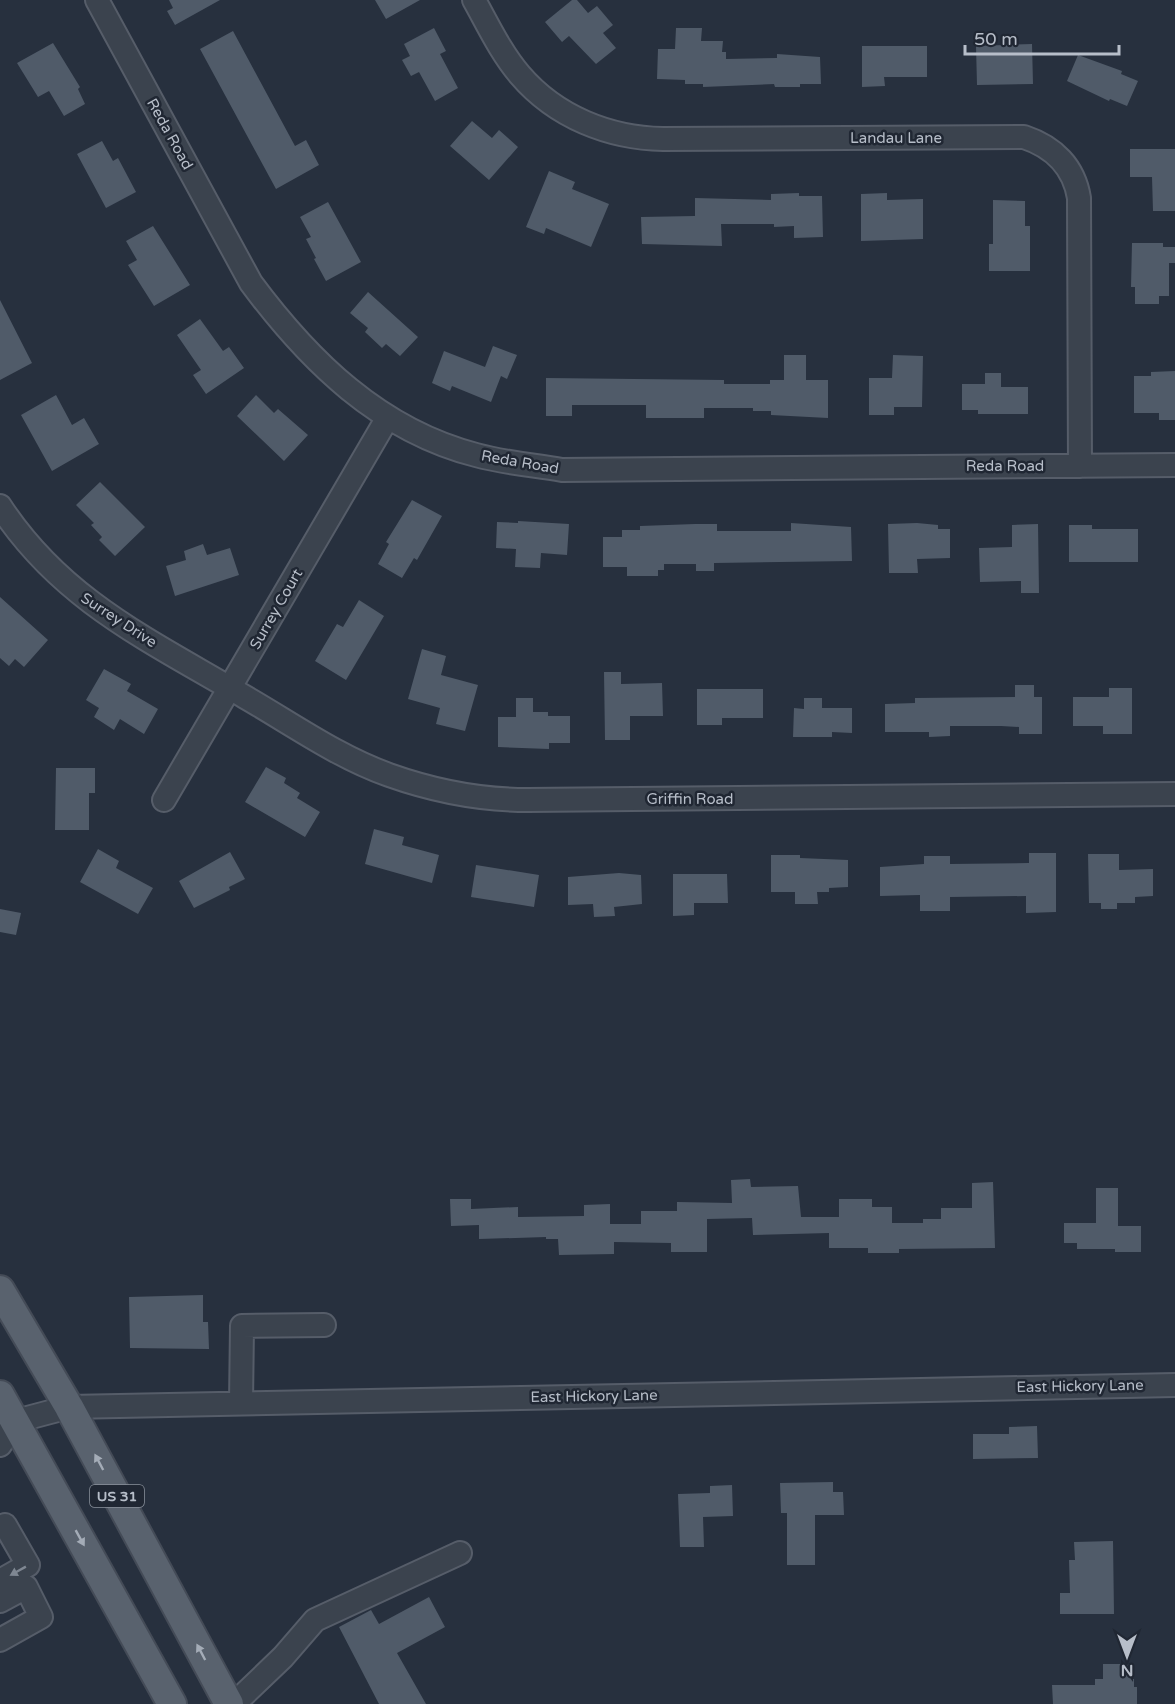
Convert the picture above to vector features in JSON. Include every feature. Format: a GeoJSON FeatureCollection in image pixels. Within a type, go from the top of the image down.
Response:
{"type":"FeatureCollection","features":[{"type":"Feature","properties":{"kind":"main road","name":"US 31"},"geometry":{"type":"LineString","coordinates":[[0,1290],[69,1407],[229,1704]]}},
{"type":"Feature","properties":{"kind":"main road"},"geometry":{"type":"LineString","coordinates":[[0,1395],[8,1420],[172,1704]]}},
{"type":"Feature","properties":{"kind":"street","name":"Reda Road"},"geometry":{"type":"LineString","coordinates":[[98,0],[251,283],[286,330],[341,384],[388,417],[432,439],[477,455],[562,470],[1175,465]]}},
{"type":"Feature","properties":{"kind":"street","name":"Landau Lane"},"geometry":{"type":"LineString","coordinates":[[474,0],[503,52],[526,82],[556,107],[598,129],[616,134],[663,139],[1024,138],[1051,150],[1065,162],[1074,180],[1079,198],[1080,466]]}},
{"type":"Feature","properties":{"kind":"street","name":"Surrey Court"},"geometry":{"type":"LineString","coordinates":[[164,800],[388,417]]}},
{"type":"Feature","properties":{"kind":"street","name":"Surrey Drive"},"geometry":{"type":"LineString","coordinates":[[0,506],[38,556],[87,602],[111,619],[230,688]]}},
{"type":"Feature","properties":{"kind":"street","name":"Griffin Road"},"geometry":{"type":"LineString","coordinates":[[230,688],[336,751],[379,771],[434,788],[489,798],[528,800],[1175,794]]}},
{"type":"Feature","properties":{"kind":"street"},"geometry":{"type":"LineString","coordinates":[[241,1403],[242,1326],[324,1325]]}},
{"type":"Feature","properties":{"kind":"street","name":"East Hickory Lane"},"geometry":{"type":"LineString","coordinates":[[8,1420],[69,1407],[1175,1384]]}},
{"type":"Feature","properties":{"kind":"street"},"geometry":{"type":"LineString","coordinates":[[0,1445],[8,1420]]}},
{"type":"Feature","properties":{"kind":"street"},"geometry":{"type":"LineString","coordinates":[[0,1527],[5,1525],[28,1565],[0,1581]]}},
{"type":"Feature","properties":{"kind":"street"},"geometry":{"type":"LineString","coordinates":[[234,1704],[283,1657],[315,1620],[460,1553]]}},
{"type":"Feature","properties":{"kind":"street"},"geometry":{"type":"LineString","coordinates":[[0,1602],[26,1587],[41,1617],[0,1640]]}},
{"type":"Feature","properties":{"kind":"building"},"geometry":{"type":"Polygon","coordinates":[[[169,0],[220,0],[175,25],[167,11],[173,8],[169,0]]]}},
{"type":"Feature","properties":{"kind":"building"},"geometry":{"type":"Polygon","coordinates":[[[375,0],[420,0],[386,19],[375,0]]]}},
{"type":"Feature","properties":{"kind":"building"},"geometry":{"type":"Polygon","coordinates":[[[572,0],[577,0],[588,13],[597,6],[613,25],[603,33],[616,48],[596,64],[569,36],[562,42],[545,22],[572,0]]]}},
{"type":"Feature","properties":{"kind":"building"},"geometry":{"type":"Polygon","coordinates":[[[434,28],[446,51],[440,54],[458,88],[435,101],[419,72],[411,76],[402,60],[410,56],[404,44],[434,28]]]}},
{"type":"Feature","properties":{"kind":"building"},"geometry":{"type":"Polygon","coordinates":[[[676,28],[702,28],[701,41],[723,41],[722,52],[726,52],[726,59],[777,58],[777,54],[820,57],[821,84],[800,84],[800,87],[775,87],[774,84],[703,87],[703,84],[685,84],[685,80],[657,79],[658,49],[675,49],[676,28]]]}},
{"type":"Feature","properties":{"kind":"building"},"geometry":{"type":"Polygon","coordinates":[[[233,31],[295,146],[306,140],[319,165],[276,189],[200,49],[233,31]]]}},
{"type":"Feature","properties":{"kind":"building"},"geometry":{"type":"Polygon","coordinates":[[[53,43],[80,87],[78,89],[85,104],[64,116],[49,91],[38,97],[17,63],[53,43]]]}},
{"type":"Feature","properties":{"kind":"building"},"geometry":{"type":"Polygon","coordinates":[[[1032,44],[1033,84],[977,85],[976,46],[1032,44]]]}},
{"type":"Feature","properties":{"kind":"building"},"geometry":{"type":"Polygon","coordinates":[[[862,46],[927,46],[927,77],[884,77],[885,86],[862,87],[862,46]]]}},
{"type":"Feature","properties":{"kind":"building"},"geometry":{"type":"Polygon","coordinates":[[[1078,55],[1122,71],[1121,74],[1138,81],[1127,106],[1110,99],[1109,101],[1067,81],[1078,55]]]}},
{"type":"Feature","properties":{"kind":"building"},"geometry":{"type":"Polygon","coordinates":[[[472,121],[492,138],[499,130],[518,147],[489,180],[450,146],[472,121]]]}},
{"type":"Feature","properties":{"kind":"building"},"geometry":{"type":"Polygon","coordinates":[[[102,141],[113,161],[118,158],[136,192],[106,208],[77,154],[102,141]]]}},
{"type":"Feature","properties":{"kind":"building"},"geometry":{"type":"Polygon","coordinates":[[[1130,149],[1175,149],[1175,211],[1153,211],[1152,177],[1130,177],[1130,149]]]}},
{"type":"Feature","properties":{"kind":"building"},"geometry":{"type":"Polygon","coordinates":[[[549,171],[575,182],[572,189],[609,204],[591,247],[546,228],[544,234],[526,227],[549,171]]]}},
{"type":"Feature","properties":{"kind":"building"},"geometry":{"type":"Polygon","coordinates":[[[799,193],[799,196],[822,196],[823,237],[794,238],[794,226],[721,224],[722,246],[642,244],[641,217],[695,216],[695,198],[771,200],[771,194],[799,193]]]}},
{"type":"Feature","properties":{"kind":"building"},"geometry":{"type":"Polygon","coordinates":[[[887,193],[887,200],[923,199],[923,239],[861,241],[861,194],[887,193]]]}},
{"type":"Feature","properties":{"kind":"building"},"geometry":{"type":"Polygon","coordinates":[[[993,200],[1025,201],[1025,226],[1030,226],[1030,271],[989,271],[989,244],[993,244],[993,200]]]}},
{"type":"Feature","properties":{"kind":"building"},"geometry":{"type":"Polygon","coordinates":[[[328,202],[361,262],[326,281],[314,259],[316,258],[306,239],[311,237],[300,217],[328,202]]]}},
{"type":"Feature","properties":{"kind":"building"},"geometry":{"type":"Polygon","coordinates":[[[153,226],[190,285],[154,306],[128,265],[137,260],[126,241],[153,226]]]}},
{"type":"Feature","properties":{"kind":"building"},"geometry":{"type":"Polygon","coordinates":[[[1132,243],[1163,243],[1163,247],[1175,247],[1175,263],[1169,263],[1169,296],[1159,296],[1159,304],[1135,304],[1135,287],[1131,287],[1132,243]]]}},
{"type":"Feature","properties":{"kind":"building"},"geometry":{"type":"Polygon","coordinates":[[[368,292],[418,337],[400,356],[386,344],[382,348],[365,332],[368,328],[350,313],[368,292]]]}},
{"type":"Feature","properties":{"kind":"building"},"geometry":{"type":"Polygon","coordinates":[[[0,300],[32,363],[0,380],[0,300]]]}},
{"type":"Feature","properties":{"kind":"building"},"geometry":{"type":"Polygon","coordinates":[[[200,319],[223,351],[229,347],[244,368],[206,394],[193,375],[201,370],[177,335],[200,319]]]}},
{"type":"Feature","properties":{"kind":"building"},"geometry":{"type":"Polygon","coordinates":[[[493,346],[517,355],[507,379],[501,376],[491,402],[452,386],[450,391],[432,383],[444,351],[485,367],[493,346]]]}},
{"type":"Feature","properties":{"kind":"building"},"geometry":{"type":"Polygon","coordinates":[[[784,355],[806,355],[806,380],[828,380],[828,418],[771,415],[771,411],[753,411],[753,408],[704,408],[704,418],[646,418],[646,405],[572,405],[572,416],[546,416],[546,378],[724,380],[724,384],[770,384],[770,380],[784,380],[784,355]]]}},
{"type":"Feature","properties":{"kind":"building"},"geometry":{"type":"Polygon","coordinates":[[[893,355],[923,356],[922,407],[894,407],[894,415],[869,415],[869,378],[892,378],[893,355]]]}},
{"type":"Feature","properties":{"kind":"building"},"geometry":{"type":"Polygon","coordinates":[[[1175,371],[1175,420],[1159,420],[1159,413],[1134,413],[1134,376],[1151,376],[1151,372],[1175,371]]]}},
{"type":"Feature","properties":{"kind":"building"},"geometry":{"type":"Polygon","coordinates":[[[985,373],[1001,373],[1001,387],[1028,387],[1028,414],[978,414],[978,410],[962,410],[962,384],[985,384],[985,373]]]}},
{"type":"Feature","properties":{"kind":"building"},"geometry":{"type":"Polygon","coordinates":[[[56,395],[72,425],[84,418],[99,444],[52,471],[21,415],[56,395]]]}},
{"type":"Feature","properties":{"kind":"building"},"geometry":{"type":"Polygon","coordinates":[[[256,395],[274,413],[278,409],[308,435],[284,461],[237,416],[256,395]]]}},
{"type":"Feature","properties":{"kind":"building"},"geometry":{"type":"Polygon","coordinates":[[[100,482],[145,527],[115,556],[99,540],[102,537],[91,525],[94,523],[76,505],[100,482]]]}},
{"type":"Feature","properties":{"kind":"building"},"geometry":{"type":"Polygon","coordinates":[[[412,500],[442,516],[417,560],[414,558],[402,578],[378,564],[389,544],[386,542],[412,500]]]}},
{"type":"Feature","properties":{"kind":"building"},"geometry":{"type":"Polygon","coordinates":[[[518,521],[569,524],[567,555],[541,553],[540,568],[515,567],[516,549],[496,548],[497,522],[518,523],[518,521]]]}},
{"type":"Feature","properties":{"kind":"building"},"geometry":{"type":"Polygon","coordinates":[[[791,523],[851,527],[852,561],[714,563],[714,571],[696,571],[696,564],[664,564],[664,570],[658,570],[658,576],[627,576],[627,567],[603,567],[603,537],[622,537],[622,530],[640,530],[640,526],[717,524],[717,531],[791,531],[791,523]]]}},
{"type":"Feature","properties":{"kind":"building"},"geometry":{"type":"Polygon","coordinates":[[[888,524],[938,525],[938,529],[950,529],[950,558],[917,559],[918,573],[889,573],[888,524]]]}},
{"type":"Feature","properties":{"kind":"building"},"geometry":{"type":"Polygon","coordinates":[[[1038,524],[1039,593],[1021,593],[1021,581],[980,582],[979,548],[1012,547],[1012,525],[1038,524]]]}},
{"type":"Feature","properties":{"kind":"building"},"geometry":{"type":"Polygon","coordinates":[[[1069,525],[1092,525],[1092,529],[1138,529],[1138,562],[1069,562],[1069,525]]]}},
{"type":"Feature","properties":{"kind":"building"},"geometry":{"type":"Polygon","coordinates":[[[203,544],[207,555],[230,548],[239,575],[175,596],[166,566],[186,560],[184,551],[203,544]]]}},
{"type":"Feature","properties":{"kind":"building"},"geometry":{"type":"Polygon","coordinates":[[[0,597],[48,640],[24,667],[15,659],[9,666],[0,658],[0,597]]]}},
{"type":"Feature","properties":{"kind":"building"},"geometry":{"type":"Polygon","coordinates":[[[359,600],[384,616],[346,680],[315,661],[337,624],[343,627],[359,600]]]}},
{"type":"Feature","properties":{"kind":"building"},"geometry":{"type":"Polygon","coordinates":[[[422,649],[446,656],[441,675],[478,685],[465,731],[436,724],[440,708],[408,699],[422,649]]]}},
{"type":"Feature","properties":{"kind":"building"},"geometry":{"type":"Polygon","coordinates":[[[104,669],[131,684],[127,691],[158,709],[144,734],[120,719],[114,730],[94,717],[99,708],[86,700],[104,669]]]}},
{"type":"Feature","properties":{"kind":"building"},"geometry":{"type":"Polygon","coordinates":[[[604,672],[621,672],[621,684],[662,683],[663,716],[630,716],[630,740],[605,740],[604,672]]]}},
{"type":"Feature","properties":{"kind":"building"},"geometry":{"type":"Polygon","coordinates":[[[1015,685],[1034,685],[1034,697],[1042,697],[1042,734],[1019,734],[1019,727],[1001,726],[950,726],[950,736],[929,737],[929,732],[885,732],[885,704],[915,703],[915,698],[1015,697],[1015,685]]]}},
{"type":"Feature","properties":{"kind":"building"},"geometry":{"type":"Polygon","coordinates":[[[1109,688],[1132,688],[1132,734],[1103,734],[1103,726],[1073,726],[1073,697],[1109,697],[1109,688]]]}},
{"type":"Feature","properties":{"kind":"building"},"geometry":{"type":"Polygon","coordinates":[[[697,689],[763,689],[763,718],[722,718],[722,725],[697,725],[697,689]]]}},
{"type":"Feature","properties":{"kind":"building"},"geometry":{"type":"Polygon","coordinates":[[[516,698],[533,698],[533,712],[548,712],[548,716],[570,716],[570,743],[549,743],[549,749],[498,747],[498,717],[516,717],[516,698]]]}},
{"type":"Feature","properties":{"kind":"building"},"geometry":{"type":"Polygon","coordinates":[[[804,698],[822,698],[822,708],[852,708],[852,733],[832,732],[832,737],[793,737],[794,708],[804,709],[804,698]]]}},
{"type":"Feature","properties":{"kind":"building"},"geometry":{"type":"Polygon","coordinates":[[[266,767],[286,778],[284,783],[300,793],[297,798],[320,812],[305,837],[245,802],[266,767]]]}},
{"type":"Feature","properties":{"kind":"building"},"geometry":{"type":"Polygon","coordinates":[[[56,768],[95,768],[95,793],[89,793],[89,830],[55,830],[56,768]]]}},
{"type":"Feature","properties":{"kind":"building"},"geometry":{"type":"Polygon","coordinates":[[[374,829],[404,837],[402,845],[439,855],[432,883],[365,864],[374,829]]]}},
{"type":"Feature","properties":{"kind":"building"},"geometry":{"type":"Polygon","coordinates":[[[98,849],[119,861],[116,868],[153,888],[138,914],[80,882],[98,849]]]}},
{"type":"Feature","properties":{"kind":"building"},"geometry":{"type":"Polygon","coordinates":[[[230,852],[245,879],[229,887],[230,890],[194,908],[179,881],[230,852]]]}},
{"type":"Feature","properties":{"kind":"building"},"geometry":{"type":"Polygon","coordinates":[[[1029,853],[1056,853],[1056,912],[1026,913],[1026,896],[950,897],[950,911],[920,911],[920,895],[880,896],[880,867],[924,864],[924,856],[950,856],[950,864],[1029,863],[1029,853]]]}},
{"type":"Feature","properties":{"kind":"building"},"geometry":{"type":"Polygon","coordinates":[[[1088,854],[1119,854],[1119,870],[1153,869],[1153,896],[1135,897],[1135,903],[1117,903],[1117,909],[1101,909],[1101,903],[1089,903],[1088,854]]]}},
{"type":"Feature","properties":{"kind":"building"},"geometry":{"type":"Polygon","coordinates":[[[771,855],[800,855],[800,858],[848,860],[848,887],[829,888],[829,892],[817,892],[818,904],[795,904],[795,892],[771,892],[771,855]]]}},
{"type":"Feature","properties":{"kind":"building"},"geometry":{"type":"Polygon","coordinates":[[[476,865],[539,875],[534,907],[471,897],[476,865]]]}},
{"type":"Feature","properties":{"kind":"building"},"geometry":{"type":"Polygon","coordinates":[[[619,873],[641,875],[642,904],[614,907],[615,916],[594,917],[593,904],[568,905],[568,877],[619,873]]]}},
{"type":"Feature","properties":{"kind":"building"},"geometry":{"type":"Polygon","coordinates":[[[673,874],[727,874],[728,903],[694,903],[694,915],[673,916],[673,874]]]}},
{"type":"Feature","properties":{"kind":"building"},"geometry":{"type":"Polygon","coordinates":[[[0,909],[21,913],[16,935],[0,932],[0,909]]]}},
{"type":"Feature","properties":{"kind":"building"},"geometry":{"type":"Polygon","coordinates":[[[750,1179],[751,1187],[798,1186],[801,1217],[839,1217],[839,1199],[872,1199],[872,1207],[892,1207],[892,1223],[923,1223],[923,1219],[941,1219],[941,1208],[972,1208],[972,1183],[993,1182],[995,1248],[899,1249],[899,1253],[868,1253],[868,1248],[829,1248],[829,1233],[753,1235],[752,1218],[707,1219],[707,1252],[671,1252],[671,1243],[614,1242],[614,1254],[559,1255],[558,1239],[546,1239],[546,1237],[479,1239],[479,1225],[451,1226],[450,1199],[471,1199],[471,1209],[518,1207],[518,1217],[584,1216],[584,1205],[610,1204],[610,1224],[641,1224],[641,1211],[677,1211],[677,1202],[732,1203],[731,1180],[750,1179]]]}},
{"type":"Feature","properties":{"kind":"building"},"geometry":{"type":"Polygon","coordinates":[[[1096,1188],[1118,1188],[1118,1226],[1141,1226],[1141,1252],[1077,1249],[1077,1243],[1064,1243],[1064,1223],[1096,1223],[1096,1188]]]}},
{"type":"Feature","properties":{"kind":"building"},"geometry":{"type":"Polygon","coordinates":[[[203,1295],[203,1322],[208,1322],[209,1349],[130,1348],[129,1297],[203,1295]]]}},
{"type":"Feature","properties":{"kind":"building"},"geometry":{"type":"Polygon","coordinates":[[[1037,1426],[1038,1458],[973,1459],[973,1434],[1009,1434],[1009,1427],[1037,1426]]]}},
{"type":"Feature","properties":{"kind":"building"},"geometry":{"type":"Polygon","coordinates":[[[833,1482],[833,1492],[843,1492],[844,1515],[815,1515],[815,1565],[787,1565],[787,1513],[781,1513],[780,1483],[833,1482]]]}},
{"type":"Feature","properties":{"kind":"building"},"geometry":{"type":"Polygon","coordinates":[[[732,1485],[733,1516],[703,1517],[704,1547],[680,1547],[678,1494],[710,1493],[710,1486],[732,1485]]]}},
{"type":"Feature","properties":{"kind":"building"},"geometry":{"type":"Polygon","coordinates":[[[1113,1541],[1114,1614],[1060,1614],[1060,1593],[1070,1593],[1069,1560],[1075,1560],[1074,1542],[1113,1541]]]}},
{"type":"Feature","properties":{"kind":"building"},"geometry":{"type":"Polygon","coordinates":[[[429,1597],[445,1627],[397,1653],[426,1704],[379,1704],[339,1627],[371,1610],[379,1624],[429,1597]]]}},
{"type":"Feature","properties":{"kind":"building"},"geometry":{"type":"Polygon","coordinates":[[[1103,1664],[1131,1664],[1131,1679],[1134,1679],[1134,1687],[1137,1687],[1137,1704],[1053,1704],[1052,1685],[1095,1685],[1095,1679],[1103,1679],[1103,1664]]]}}]}
